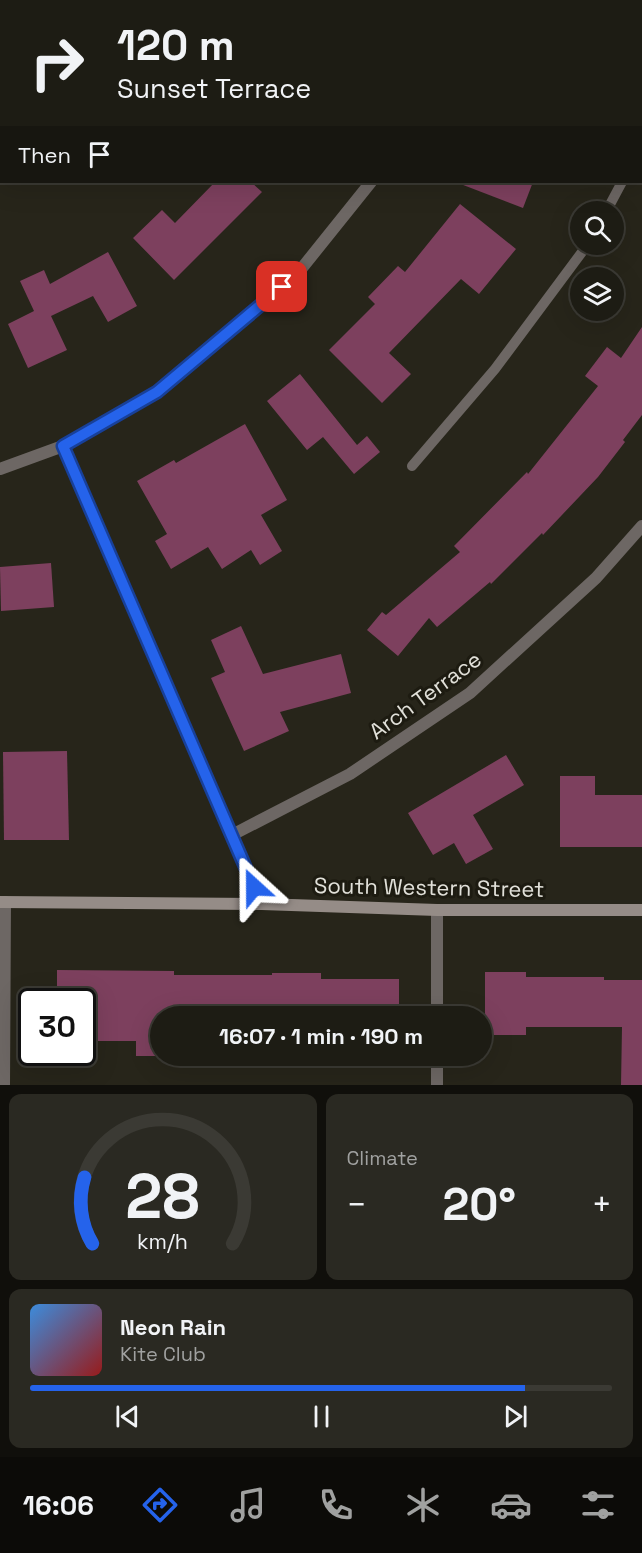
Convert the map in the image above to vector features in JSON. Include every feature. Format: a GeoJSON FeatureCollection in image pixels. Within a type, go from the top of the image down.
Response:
{"type":"FeatureCollection","features":[{"type":"Feature","properties":{"kind":"main road","name":"South Western Street"},"geometry":{"type":"LineString","coordinates":[[2,902],[261,904],[437,910],[642,910]]}},
{"type":"Feature","properties":{"kind":"street"},"geometry":{"type":"LineString","coordinates":[[0,469],[63,446],[157,392],[298,273],[370,183]]}},
{"type":"Feature","properties":{"kind":"street"},"geometry":{"type":"LineString","coordinates":[[63,446],[261,904]]}},
{"type":"Feature","properties":{"kind":"street","name":"Arch Terrace"},"geometry":{"type":"LineString","coordinates":[[232,835],[350,774],[470,693],[596,578],[642,526]]}},
{"type":"Feature","properties":{"kind":"street"},"geometry":{"type":"LineString","coordinates":[[2,902],[4,1085]]}},
{"type":"Feature","properties":{"kind":"street"},"geometry":{"type":"LineString","coordinates":[[437,910],[437,1006]]}},
{"type":"Feature","properties":{"kind":"street"},"geometry":{"type":"LineString","coordinates":[[437,1066],[437,1085]]}},
{"type":"Feature","properties":{"kind":"lane"},"geometry":{"type":"LineString","coordinates":[[612,201],[621,183]]}},
{"type":"Feature","properties":{"kind":"lane"},"geometry":{"type":"LineString","coordinates":[[412,466],[495,369],[580,255]]}},
{"type":"Feature","properties":{"kind":"building"},"geometry":{"type":"Polygon","coordinates":[[[214,183],[252,183],[262,192],[174,280],[133,238],[162,210],[175,223],[214,183]]]}},
{"type":"Feature","properties":{"kind":"building"},"geometry":{"type":"Polygon","coordinates":[[[458,183],[533,183],[523,208],[458,183]]]}},
{"type":"Feature","properties":{"kind":"building"},"geometry":{"type":"Polygon","coordinates":[[[460,204],[516,249],[479,294],[461,279],[389,353],[411,374],[382,403],[329,350],[375,304],[368,297],[398,266],[405,272],[460,204]]]}},
{"type":"Feature","properties":{"kind":"building"},"geometry":{"type":"Polygon","coordinates":[[[108,252],[137,306],[108,322],[93,296],[51,316],[67,350],[28,368],[8,324],[34,311],[20,281],[44,270],[50,284],[108,252]]]}},
{"type":"Feature","properties":{"kind":"building"},"geometry":{"type":"Polygon","coordinates":[[[642,327],[642,415],[623,440],[625,442],[598,477],[543,535],[542,533],[491,584],[490,582],[437,627],[429,618],[398,656],[367,630],[382,612],[386,615],[460,552],[454,546],[527,472],[528,474],[598,386],[585,376],[607,347],[621,358],[642,327]]]}},
{"type":"Feature","properties":{"kind":"building"},"geometry":{"type":"Polygon","coordinates":[[[300,374],[357,445],[367,436],[380,452],[354,474],[323,437],[307,450],[267,401],[300,374]]]}},
{"type":"Feature","properties":{"kind":"building"},"geometry":{"type":"Polygon","coordinates":[[[245,424],[287,500],[261,515],[282,551],[260,565],[251,550],[222,569],[208,547],[171,569],[155,541],[167,534],[137,481],[174,460],[176,463],[245,424]]]}},
{"type":"Feature","properties":{"kind":"building"},"geometry":{"type":"Polygon","coordinates":[[[51,563],[54,607],[1,611],[0,567],[51,563]]]}},
{"type":"Feature","properties":{"kind":"building"},"geometry":{"type":"Polygon","coordinates":[[[241,626],[263,674],[341,654],[351,693],[280,712],[289,731],[244,751],[211,678],[225,672],[211,640],[241,626]]]}},
{"type":"Feature","properties":{"kind":"building"},"geometry":{"type":"Polygon","coordinates":[[[67,751],[69,840],[4,840],[3,752],[67,751]]]}},
{"type":"Feature","properties":{"kind":"building"},"geometry":{"type":"Polygon","coordinates":[[[506,755],[524,785],[473,815],[493,849],[466,864],[454,843],[433,855],[408,813],[506,755]]]}},
{"type":"Feature","properties":{"kind":"building"},"geometry":{"type":"Polygon","coordinates":[[[560,776],[595,776],[595,795],[642,795],[642,847],[560,847],[560,776]]]}},
{"type":"Feature","properties":{"kind":"building"},"geometry":{"type":"Polygon","coordinates":[[[57,970],[174,971],[174,975],[321,973],[321,979],[399,979],[399,1006],[150,1006],[150,1056],[136,1056],[136,1041],[96,1041],[96,988],[57,988],[57,970]]]}},
{"type":"Feature","properties":{"kind":"building"},"geometry":{"type":"Polygon","coordinates":[[[485,972],[526,972],[526,977],[604,977],[604,980],[642,980],[642,1085],[621,1085],[622,1027],[526,1027],[526,1035],[492,1035],[492,1006],[485,1006],[485,972]]]}},
{"type":"Feature","properties":{"kind":"route"},"geometry":{"type":"LineString","coordinates":[[254,887],[63,446],[157,392],[282,287]]}}]}
